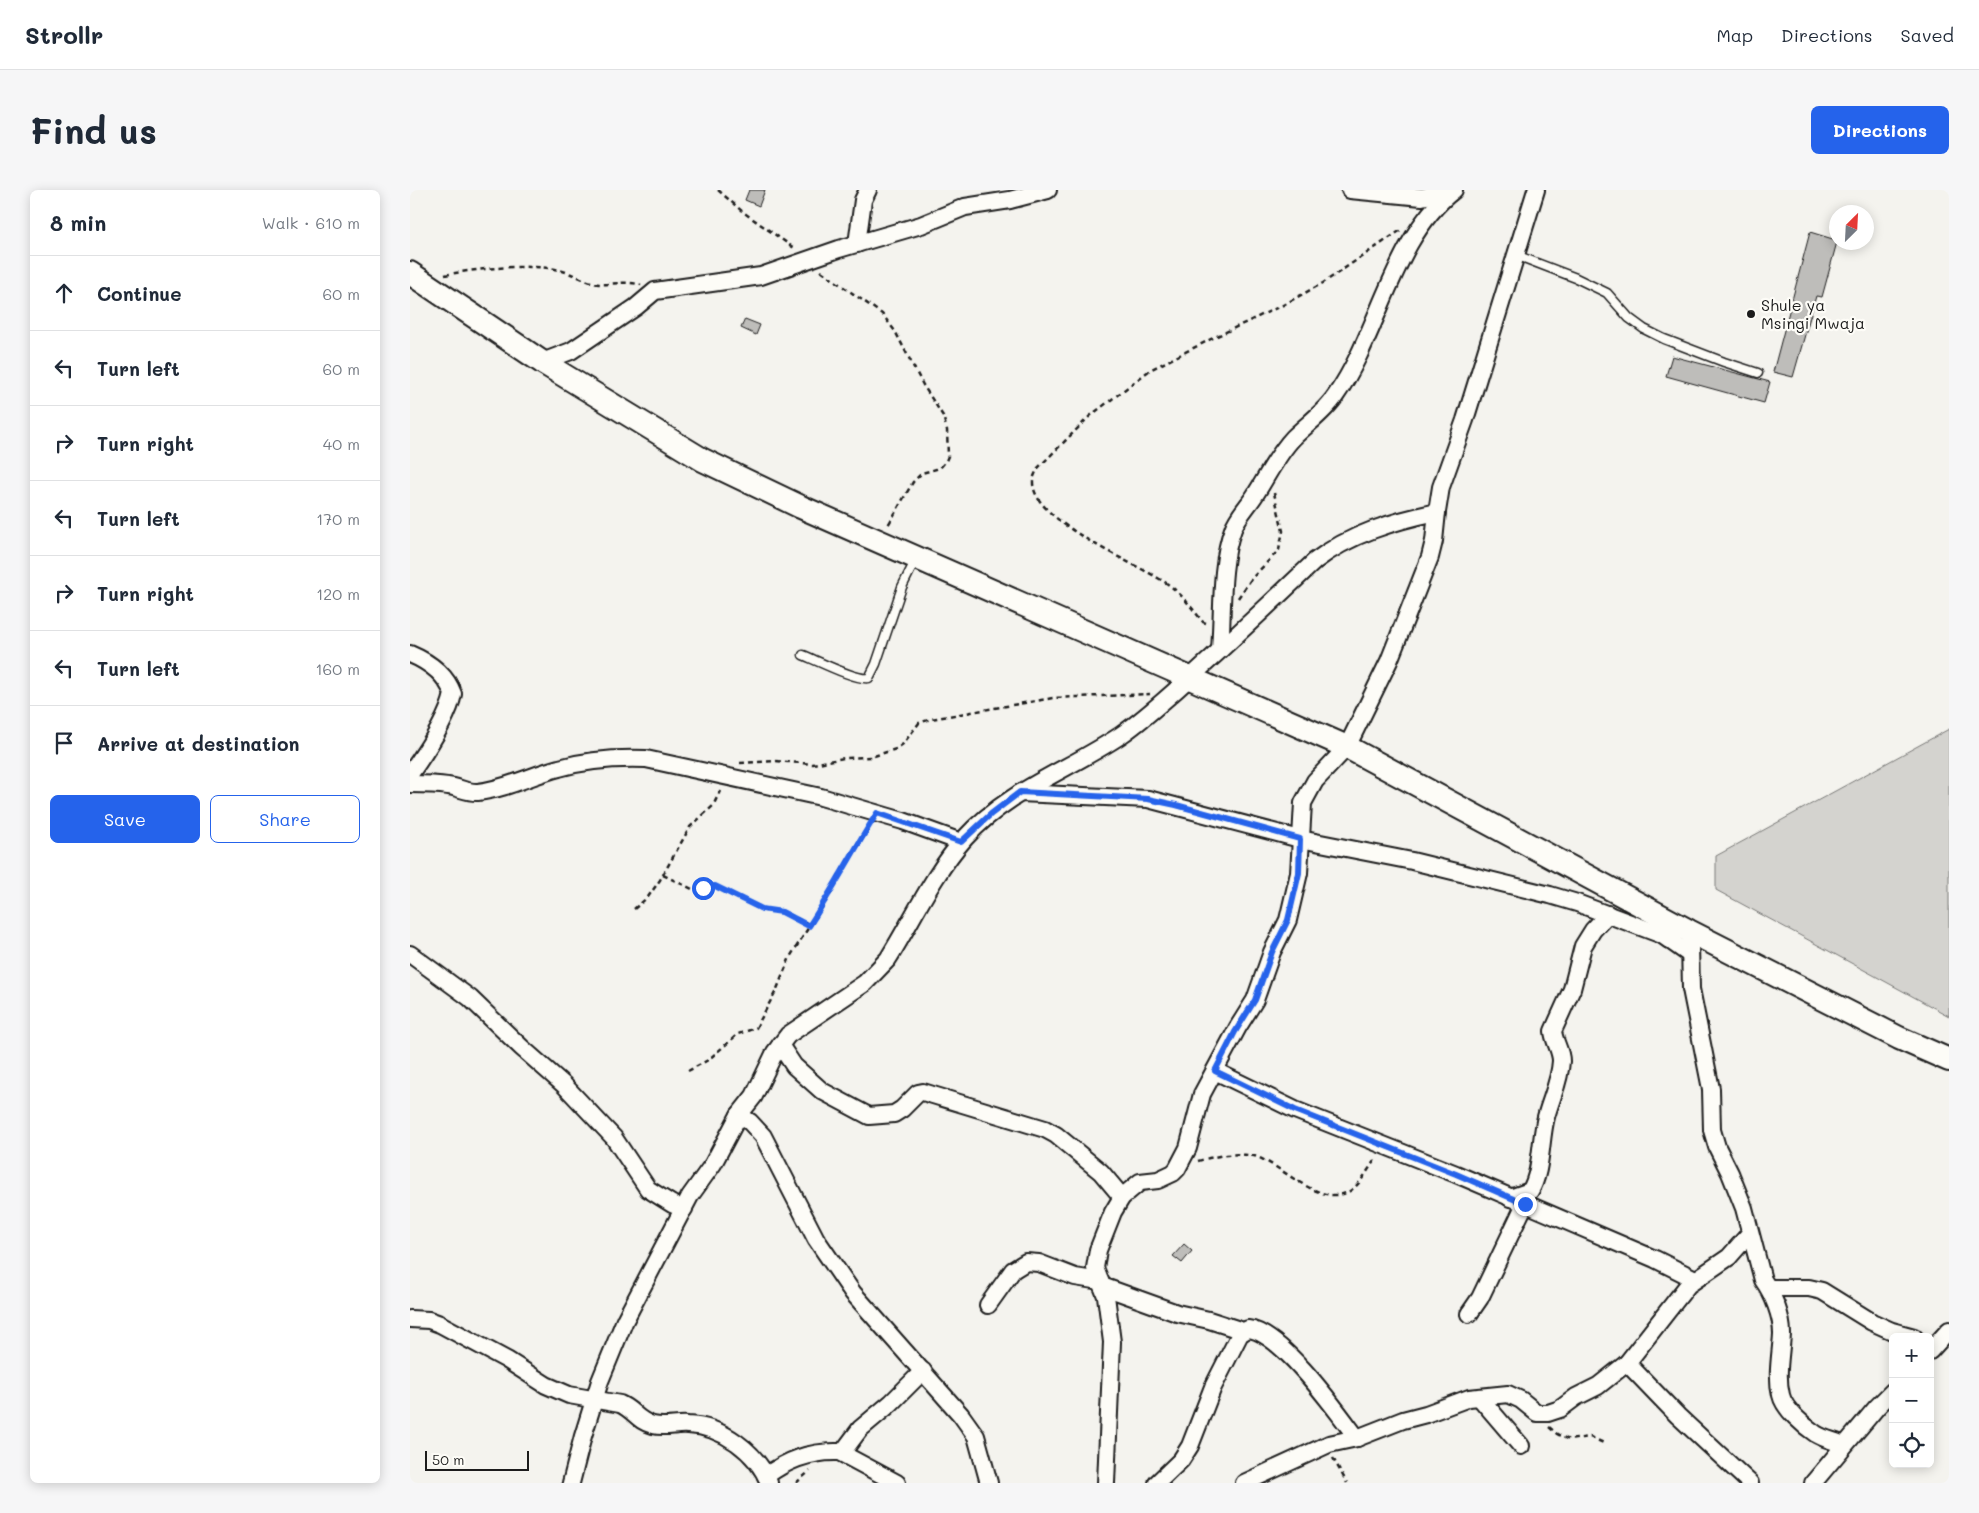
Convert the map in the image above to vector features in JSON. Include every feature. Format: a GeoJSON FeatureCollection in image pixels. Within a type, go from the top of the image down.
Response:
{"type":"FeatureCollection","features":[{"type":"Feature","properties":{"kind":"main road"},"geometry":{"type":"LineString","coordinates":[[416,277],[542,362],[703,460],[801,507],[917,557],[1182,685],[1347,747],[1689,931],[1899,1038],[1949,1060]]}},
{"type":"Feature","properties":{"kind":"street"},"geometry":{"type":"LineString","coordinates":[[857,244],[862,200],[868,190]]}},
{"type":"Feature","properties":{"kind":"street"},"geometry":{"type":"LineString","coordinates":[[542,362],[571,351],[636,307],[652,292],[761,276],[808,259],[921,225],[965,207],[1010,200],[1048,190]]}},
{"type":"Feature","properties":{"kind":"street"},"geometry":{"type":"LineString","coordinates":[[1350,190],[1422,197],[1453,190]]}},
{"type":"Feature","properties":{"kind":"street"},"geometry":{"type":"LineString","coordinates":[[1220,650],[1227,550],[1236,522],[1292,439],[1335,397],[1355,365],[1411,243],[1432,211],[1453,190]]}},
{"type":"Feature","properties":{"kind":"street"},"geometry":{"type":"LineString","coordinates":[[1106,1483],[1112,1342],[1106,1296],[1095,1268],[1096,1259],[1113,1212],[1122,1197],[1140,1182],[1167,1177],[1177,1169],[1191,1139],[1202,1094],[1235,1032],[1255,1000],[1272,952],[1288,920],[1299,873],[1302,809],[1306,796],[1315,781],[1347,747],[1389,660],[1424,573],[1434,541],[1441,487],[1465,420],[1536,190]]}},
{"type":"Feature","properties":{"kind":"street"},"geometry":{"type":"LineString","coordinates":[[572,1483],[583,1436],[600,1381],[625,1320],[684,1208],[713,1164],[739,1115],[754,1096],[775,1052],[788,1035],[865,983],[888,959],[950,855],[991,814],[1020,792],[1122,734],[1182,685],[1315,561],[1331,549],[1374,530],[1437,512]]}},
{"type":"Feature","properties":{"kind":"street"},"geometry":{"type":"LineString","coordinates":[[410,654],[424,660],[446,678],[453,694],[450,707],[410,774]]}},
{"type":"Feature","properties":{"kind":"street"},"geometry":{"type":"LineString","coordinates":[[410,784],[445,785],[470,792],[480,792],[517,783],[559,768],[580,763],[623,759],[658,761],[733,770],[877,813],[961,842]]}},
{"type":"Feature","properties":{"kind":"street"},"geometry":{"type":"LineString","coordinates":[[1020,792],[1154,800],[1300,839],[1412,860],[1550,895],[1608,914],[1662,934],[1690,954]]}},
{"type":"Feature","properties":{"kind":"street"},"geometry":{"type":"LineString","coordinates":[[1469,1314],[1480,1298],[1517,1201],[1530,1191],[1537,1177],[1546,1116],[1557,1085],[1560,1068],[1561,1057],[1553,1031],[1572,989],[1583,946],[1593,930],[1608,914]]}},
{"type":"Feature","properties":{"kind":"street"},"geometry":{"type":"LineString","coordinates":[[1689,931],[1691,989],[1711,1089],[1712,1130],[1717,1147],[1737,1188],[1763,1280],[1769,1288],[1780,1317],[1782,1332],[1779,1378],[1781,1396],[1788,1408],[1816,1434],[1844,1445]]}},
{"type":"Feature","properties":{"kind":"street"},"geometry":{"type":"LineString","coordinates":[[410,954],[470,998],[564,1085],[614,1138],[648,1189],[672,1204],[684,1208]]}},
{"type":"Feature","properties":{"kind":"street"},"geometry":{"type":"LineString","coordinates":[[780,1045],[794,1066],[822,1091],[869,1116],[894,1114],[902,1109],[918,1093],[923,1092],[1045,1129],[1056,1135],[1101,1172],[1122,1197]]}},
{"type":"Feature","properties":{"kind":"street"},"geometry":{"type":"LineString","coordinates":[[1215,1071],[1295,1110],[1384,1145],[1655,1259],[1695,1279]]}},
{"type":"Feature","properties":{"kind":"street"},"geometry":{"type":"LineString","coordinates":[[739,1115],[750,1122],[763,1136],[816,1239],[853,1293],[961,1415],[976,1436],[989,1483]]}},
{"type":"Feature","properties":{"kind":"street"},"geometry":{"type":"LineString","coordinates":[[1244,1483],[1329,1444],[1357,1438],[1469,1398],[1508,1394],[1513,1395],[1535,1412],[1548,1413],[1560,1409],[1576,1397],[1598,1386],[1627,1363],[1679,1295],[1695,1279],[1729,1257],[1750,1233]]}},
{"type":"Feature","properties":{"kind":"street"},"geometry":{"type":"LineString","coordinates":[[988,1305],[1013,1270],[1026,1262],[1039,1263],[1075,1277],[1101,1283],[1171,1311],[1243,1331],[1248,1329],[1260,1332],[1283,1350],[1320,1390],[1357,1438]]}},
{"type":"Feature","properties":{"kind":"street"},"geometry":{"type":"LineString","coordinates":[[1769,1288],[1809,1288],[1822,1291],[1872,1322],[1899,1333]]}},
{"type":"Feature","properties":{"kind":"street"},"geometry":{"type":"LineString","coordinates":[[410,1319],[429,1320],[440,1324],[507,1360],[546,1386],[569,1395],[594,1401],[620,1404],[641,1421],[655,1426],[688,1425],[716,1432],[744,1449],[759,1464],[768,1480],[781,1465],[798,1458],[829,1452],[842,1453],[897,1483]]}},
{"type":"Feature","properties":{"kind":"street"},"geometry":{"type":"LineString","coordinates":[[1934,1343],[1949,1330]]}},
{"type":"Feature","properties":{"kind":"street"},"geometry":{"type":"LineString","coordinates":[[1158,1483],[1181,1460],[1190,1446],[1213,1387],[1243,1331]]}},
{"type":"Feature","properties":{"kind":"street"},"geometry":{"type":"LineString","coordinates":[[1627,1363],[1678,1416],[1750,1483]]}},
{"type":"Feature","properties":{"kind":"street"},"geometry":{"type":"LineString","coordinates":[[842,1453],[860,1429],[891,1403],[923,1371]]}},
{"type":"Feature","properties":{"kind":"street"},"geometry":{"type":"LineString","coordinates":[[1814,1483],[1844,1445],[1889,1396]]}},
{"type":"Feature","properties":{"kind":"street"},"geometry":{"type":"LineString","coordinates":[[1480,1398],[1521,1446]]}},
{"type":"Feature","properties":{"kind":"lane"},"geometry":{"type":"LineString","coordinates":[[1516,255],[1576,278],[1607,293],[1629,318],[1644,329],[1664,339],[1758,373]]}},
{"type":"Feature","properties":{"kind":"lane"},"geometry":{"type":"LineString","coordinates":[[803,655],[849,675],[869,678],[876,664],[902,587],[917,557]]}},
{"type":"Feature","properties":{"kind":"path"},"geometry":{"type":"LineString","coordinates":[[718,190],[743,212],[808,259],[819,270],[882,314],[895,331],[923,385],[943,416],[947,430],[948,456],[946,461],[940,468],[922,473],[913,482],[894,516],[877,540]]}},
{"type":"Feature","properties":{"kind":"path"},"geometry":{"type":"LineString","coordinates":[[1270,470],[1283,531],[1283,541],[1279,550],[1252,578],[1222,624],[1202,622],[1183,596],[1163,580],[1111,554],[1067,526],[1041,502],[1032,482],[1038,468],[1090,416],[1150,370],[1283,305],[1323,283],[1404,228]]}},
{"type":"Feature","properties":{"kind":"path"},"geometry":{"type":"LineString","coordinates":[[416,277],[501,269],[548,268],[560,270],[598,284],[635,283],[652,292]]}},
{"type":"Feature","properties":{"kind":"path"},"geometry":{"type":"LineString","coordinates":[[634,909],[648,897],[663,875],[690,827],[713,806],[723,784],[733,770],[776,761],[813,764],[844,758],[872,757],[896,749],[903,744],[919,723],[931,719],[1053,698],[1182,685]]}},
{"type":"Feature","properties":{"kind":"path"},"geometry":{"type":"LineString","coordinates":[[688,1072],[708,1060],[738,1034],[756,1028],[777,989],[790,957],[877,813]]}},
{"type":"Feature","properties":{"kind":"path"},"geometry":{"type":"LineString","coordinates":[[663,875],[692,889],[715,886],[762,909],[782,912],[809,926]]}},
{"type":"Feature","properties":{"kind":"path"},"geometry":{"type":"LineString","coordinates":[[1177,1169],[1223,1155],[1254,1156],[1281,1170],[1307,1188],[1328,1194],[1339,1194],[1354,1188],[1384,1145]]}},
{"type":"Feature","properties":{"kind":"path"},"geometry":{"type":"LineString","coordinates":[[1540,1413],[1550,1428],[1565,1439],[1572,1440],[1590,1437],[1606,1444]]}},
{"type":"Feature","properties":{"kind":"path"},"geometry":{"type":"LineString","coordinates":[[1329,1444],[1336,1465],[1347,1483]]}},
{"type":"Feature","properties":{"kind":"shaded area"},"geometry":{"type":"Polygon","coordinates":[[[1949,729],[1949,1016],[1716,890],[1716,856],[1949,729]]]}},
{"type":"Feature","properties":{"kind":"building"},"geometry":{"type":"Polygon","coordinates":[[[749,190],[765,190],[759,206],[745,200],[749,190]]]}},
{"type":"Feature","properties":{"kind":"building"},"geometry":{"type":"Polygon","coordinates":[[[1810,232],[1829,238],[1829,250],[1835,250],[1822,297],[1816,296],[1793,377],[1773,372],[1810,232]]]}},
{"type":"Feature","properties":{"kind":"building"},"geometry":{"type":"Polygon","coordinates":[[[745,319],[760,325],[756,335],[741,328],[745,319]]]}},
{"type":"Feature","properties":{"kind":"building"},"geometry":{"type":"Polygon","coordinates":[[[1672,356],[1770,382],[1764,403],[1666,376],[1672,356]]]}},
{"type":"Feature","properties":{"kind":"building"},"geometry":{"type":"Polygon","coordinates":[[[1184,1244],[1192,1251],[1182,1263],[1173,1256],[1184,1244]]]}},
{"type":"Feature","properties":{"kind":"place","name":"Shule ya Msingi Mwaja"},"geometry":{"type":"Point","coordinates":[1751,314]}},
{"type":"Feature","properties":{"kind":"route"},"geometry":{"type":"LineString","coordinates":[[703,888],[711,885],[715,886],[762,909],[782,912],[809,926],[877,813],[961,842],[991,814],[1020,792],[1148,799],[1300,839],[1299,873],[1288,920],[1272,952],[1255,1000],[1235,1032],[1215,1071],[1255,1089],[1281,1104],[1456,1174],[1525,1204]]}}]}
